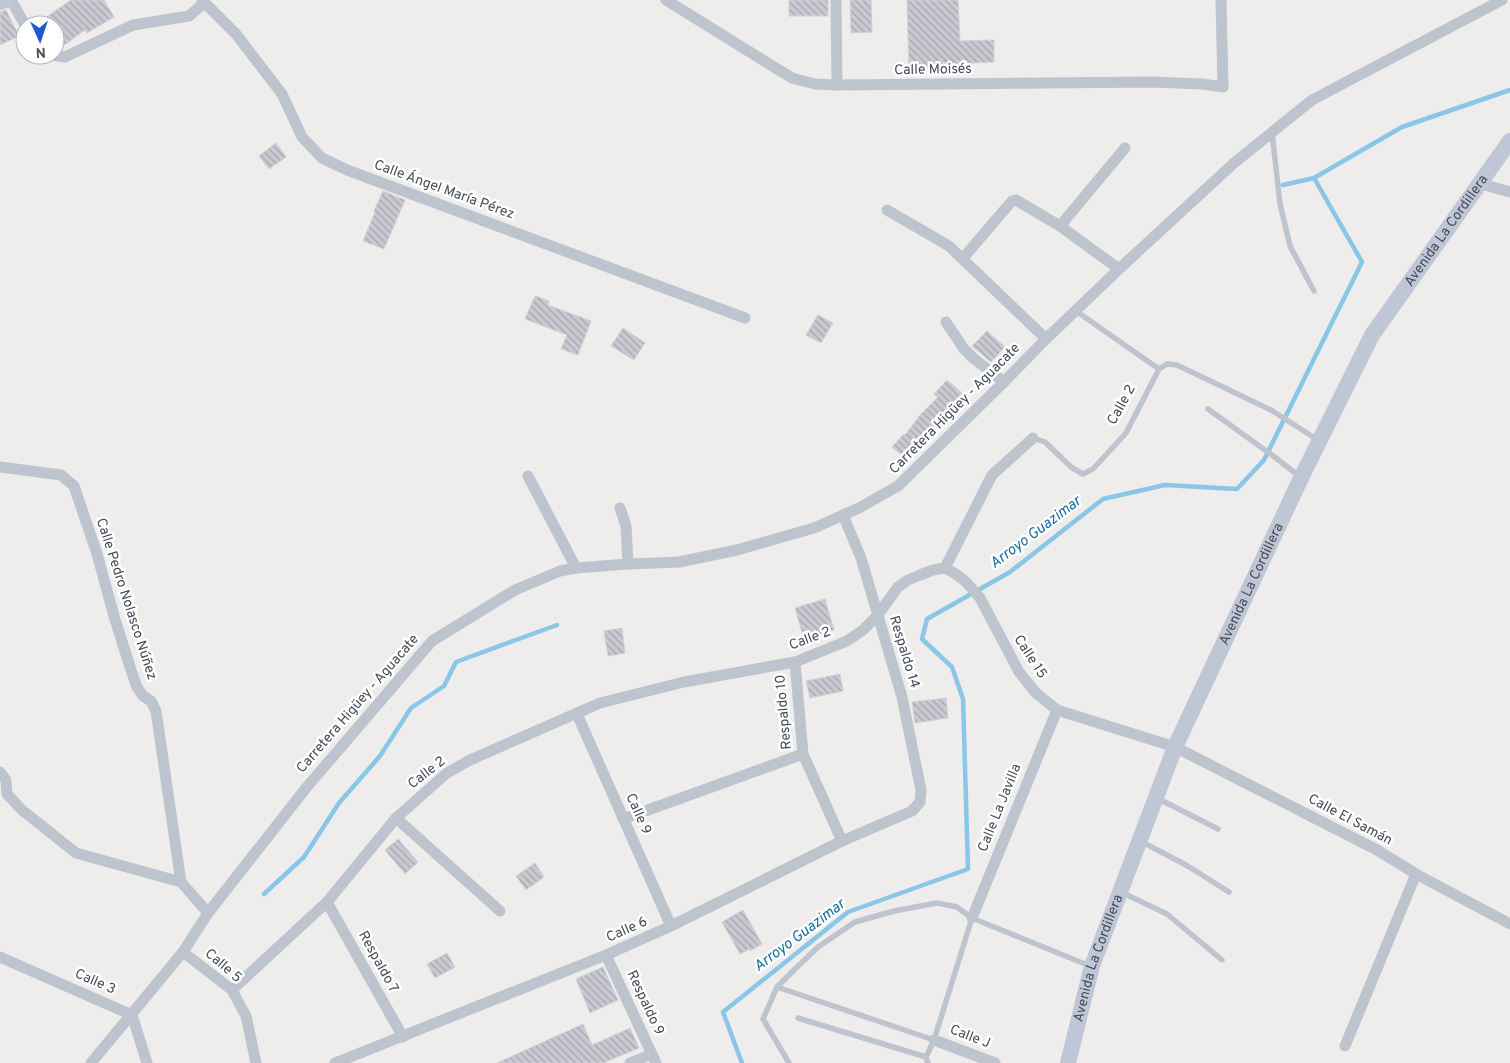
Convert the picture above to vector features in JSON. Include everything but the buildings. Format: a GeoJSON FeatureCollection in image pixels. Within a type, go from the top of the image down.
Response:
{"type":"FeatureCollection","features":[{"type":"Feature","properties":{"kind":"main road"},"geometry":{"type":"LineString","coordinates":[[0,2],[6,0]]}},
{"type":"Feature","properties":{"kind":"main road","name":"Avenida La Cordillera"},"geometry":{"type":"LineString","coordinates":[[1068,1063],[1092,966],[1175,747],[1301,478],[1372,335],[1508,144]]}},
{"type":"Feature","properties":{"kind":"street"},"geometry":{"type":"LineString","coordinates":[[11,0],[19,15]]}},
{"type":"Feature","properties":{"kind":"street","name":"Calle Moisés"},"geometry":{"type":"LineString","coordinates":[[666,0],[792,78],[815,84],[837,86],[1154,82],[1202,84],[1223,88],[1221,0]]}},
{"type":"Feature","properties":{"kind":"street"},"geometry":{"type":"LineString","coordinates":[[836,0],[837,86]]}},
{"type":"Feature","properties":{"kind":"street","name":"Carretera Higüey - Aguacate"},"geometry":{"type":"LineString","coordinates":[[91,1063],[183,952],[208,913],[306,788],[432,641],[515,590],[560,571],[628,564],[679,562],[737,550],[814,528],[898,486],[1119,269],[1234,163],[1272,132],[1312,100],[1502,0]]}},
{"type":"Feature","properties":{"kind":"street"},"geometry":{"type":"LineString","coordinates":[[65,57],[133,25],[189,16],[203,1]]}},
{"type":"Feature","properties":{"kind":"street","name":"Calle Ángel María Pérez"},"geometry":{"type":"LineString","coordinates":[[203,1],[236,34],[282,94],[302,137],[322,158],[347,170],[745,318]]}},
{"type":"Feature","properties":{"kind":"street"},"geometry":{"type":"LineString","coordinates":[[1060,226],[1125,148]]}},
{"type":"Feature","properties":{"kind":"street"},"geometry":{"type":"LineString","coordinates":[[1480,184],[1510,192]]}},
{"type":"Feature","properties":{"kind":"street"},"geometry":{"type":"LineString","coordinates":[[963,258],[1012,201],[1019,200],[1060,226],[1119,269]]}},
{"type":"Feature","properties":{"kind":"street"},"geometry":{"type":"LineString","coordinates":[[887,210],[949,246],[1046,339]]}},
{"type":"Feature","properties":{"kind":"street"},"geometry":{"type":"LineString","coordinates":[[946,322],[964,349],[1004,382]]}},
{"type":"Feature","properties":{"kind":"street","name":"Calle 2"},"geometry":{"type":"LineString","coordinates":[[232,990],[327,902],[396,818],[447,774],[470,760],[600,703],[684,682],[795,662],[848,641],[877,616],[898,587],[908,580],[932,570],[945,568],[992,475],[1033,438]]}},
{"type":"Feature","properties":{"kind":"street","name":"Calle Pedro Nolasco Núñez"},"geometry":{"type":"LineString","coordinates":[[0,467],[61,475],[74,486],[97,554],[114,616],[137,687],[143,696],[151,701],[156,711],[181,882]]}},
{"type":"Feature","properties":{"kind":"street"},"geometry":{"type":"LineString","coordinates":[[528,476],[576,568]]}},
{"type":"Feature","properties":{"kind":"street"},"geometry":{"type":"LineString","coordinates":[[620,508],[626,531],[628,564]]}},
{"type":"Feature","properties":{"kind":"street","name":"Respaldo 14"},"geometry":{"type":"LineString","coordinates":[[843,515],[861,558],[902,697],[921,790],[920,802]]}},
{"type":"Feature","properties":{"kind":"street","name":"Calle 15"},"geometry":{"type":"LineString","coordinates":[[945,568],[966,582],[980,598],[1019,672],[1036,692],[1057,710],[1175,747]]}},
{"type":"Feature","properties":{"kind":"street","name":"Respaldo 10"},"geometry":{"type":"LineString","coordinates":[[795,662],[803,754],[842,840]]}},
{"type":"Feature","properties":{"kind":"street","name":"Calle La Javilla"},"geometry":{"type":"LineString","coordinates":[[972,918],[1057,710]]}},
{"type":"Feature","properties":{"kind":"street","name":"Calle 9"},"geometry":{"type":"LineString","coordinates":[[577,714],[671,926]]}},
{"type":"Feature","properties":{"kind":"street","name":"Calle El Samán"},"geometry":{"type":"LineString","coordinates":[[1175,747],[1377,850],[1416,874],[1510,924]]}},
{"type":"Feature","properties":{"kind":"street"},"geometry":{"type":"LineString","coordinates":[[623,819],[803,754]]}},
{"type":"Feature","properties":{"kind":"street"},"geometry":{"type":"LineString","coordinates":[[0,772],[6,780],[4,794],[76,853],[181,882],[208,913]]}},
{"type":"Feature","properties":{"kind":"street","name":"Calle 6"},"geometry":{"type":"LineString","coordinates":[[335,1063],[606,955],[671,926],[842,840],[912,811],[920,802]]}},
{"type":"Feature","properties":{"kind":"street"},"geometry":{"type":"LineString","coordinates":[[396,818],[500,911]]}},
{"type":"Feature","properties":{"kind":"street"},"geometry":{"type":"LineString","coordinates":[[1345,1046],[1416,874]]}},
{"type":"Feature","properties":{"kind":"street","name":"Respaldo 7"},"geometry":{"type":"LineString","coordinates":[[327,902],[402,1036]]}},
{"type":"Feature","properties":{"kind":"street","name":"Calle 5"},"geometry":{"type":"LineString","coordinates":[[183,952],[232,990],[246,1016],[256,1063]]}},
{"type":"Feature","properties":{"kind":"street","name":"Respaldo 9"},"geometry":{"type":"LineString","coordinates":[[606,955],[654,1059]]}},
{"type":"Feature","properties":{"kind":"street","name":"Calle 3"},"geometry":{"type":"LineString","coordinates":[[0,957],[132,1015]]}},
{"type":"Feature","properties":{"kind":"street"},"geometry":{"type":"LineString","coordinates":[[132,1015],[147,1063]]}},
{"type":"Feature","properties":{"kind":"street","name":"Calle J"},"geometry":{"type":"LineString","coordinates":[[934,1040],[995,1063]]}},
{"type":"Feature","properties":{"kind":"street"},"geometry":{"type":"LineString","coordinates":[[630,1063],[654,1059]]}},
{"type":"Feature","properties":{"kind":"lane"},"geometry":{"type":"LineString","coordinates":[[1272,132],[1280,204],[1290,246],[1314,291]]}},
{"type":"Feature","properties":{"kind":"lane"},"geometry":{"type":"LineString","coordinates":[[1076,311],[1159,369],[1166,364],[1177,365],[1271,410],[1320,441]]}},
{"type":"Feature","properties":{"kind":"lane","name":"Calle 2"},"geometry":{"type":"LineString","coordinates":[[1033,438],[1045,442],[1071,467],[1082,474],[1094,469],[1126,434],[1159,369]]}},
{"type":"Feature","properties":{"kind":"lane"},"geometry":{"type":"LineString","coordinates":[[1208,409],[1301,478]]}},
{"type":"Feature","properties":{"kind":"lane"},"geometry":{"type":"LineString","coordinates":[[1156,798],[1218,829]]}},
{"type":"Feature","properties":{"kind":"lane"},"geometry":{"type":"LineString","coordinates":[[1139,841],[1186,865],[1229,892]]}},
{"type":"Feature","properties":{"kind":"lane"},"geometry":{"type":"LineString","coordinates":[[1120,891],[1167,914],[1222,960]]}},
{"type":"Feature","properties":{"kind":"lane"},"geometry":{"type":"LineString","coordinates":[[789,1063],[764,1019],[777,987],[818,947],[855,922],[894,911],[937,904],[957,907],[972,918],[1092,966]]}},
{"type":"Feature","properties":{"kind":"lane"},"geometry":{"type":"LineString","coordinates":[[798,1018],[927,1060],[972,918]]}},
{"type":"Feature","properties":{"kind":"lane"},"geometry":{"type":"LineString","coordinates":[[777,987],[934,1040]]}},
{"type":"Feature","properties":{"kind":"waterway"},"geometry":{"type":"LineString","coordinates":[[1283,185],[1314,178],[1402,127],[1510,90]]}},
{"type":"Feature","properties":{"kind":"waterway","name":"Arroyo Guazimar"},"geometry":{"type":"LineString","coordinates":[[742,1063],[723,1012],[848,912],[968,869],[963,699],[952,667],[922,639],[927,619],[1010,572],[1103,499],[1165,485],[1237,489],[1264,460],[1362,262],[1314,178]]}},
{"type":"Feature","properties":{"kind":"waterway"},"geometry":{"type":"LineString","coordinates":[[264,894],[304,857],[339,803],[380,756],[411,708],[444,686],[456,662],[557,625]]}}]}
